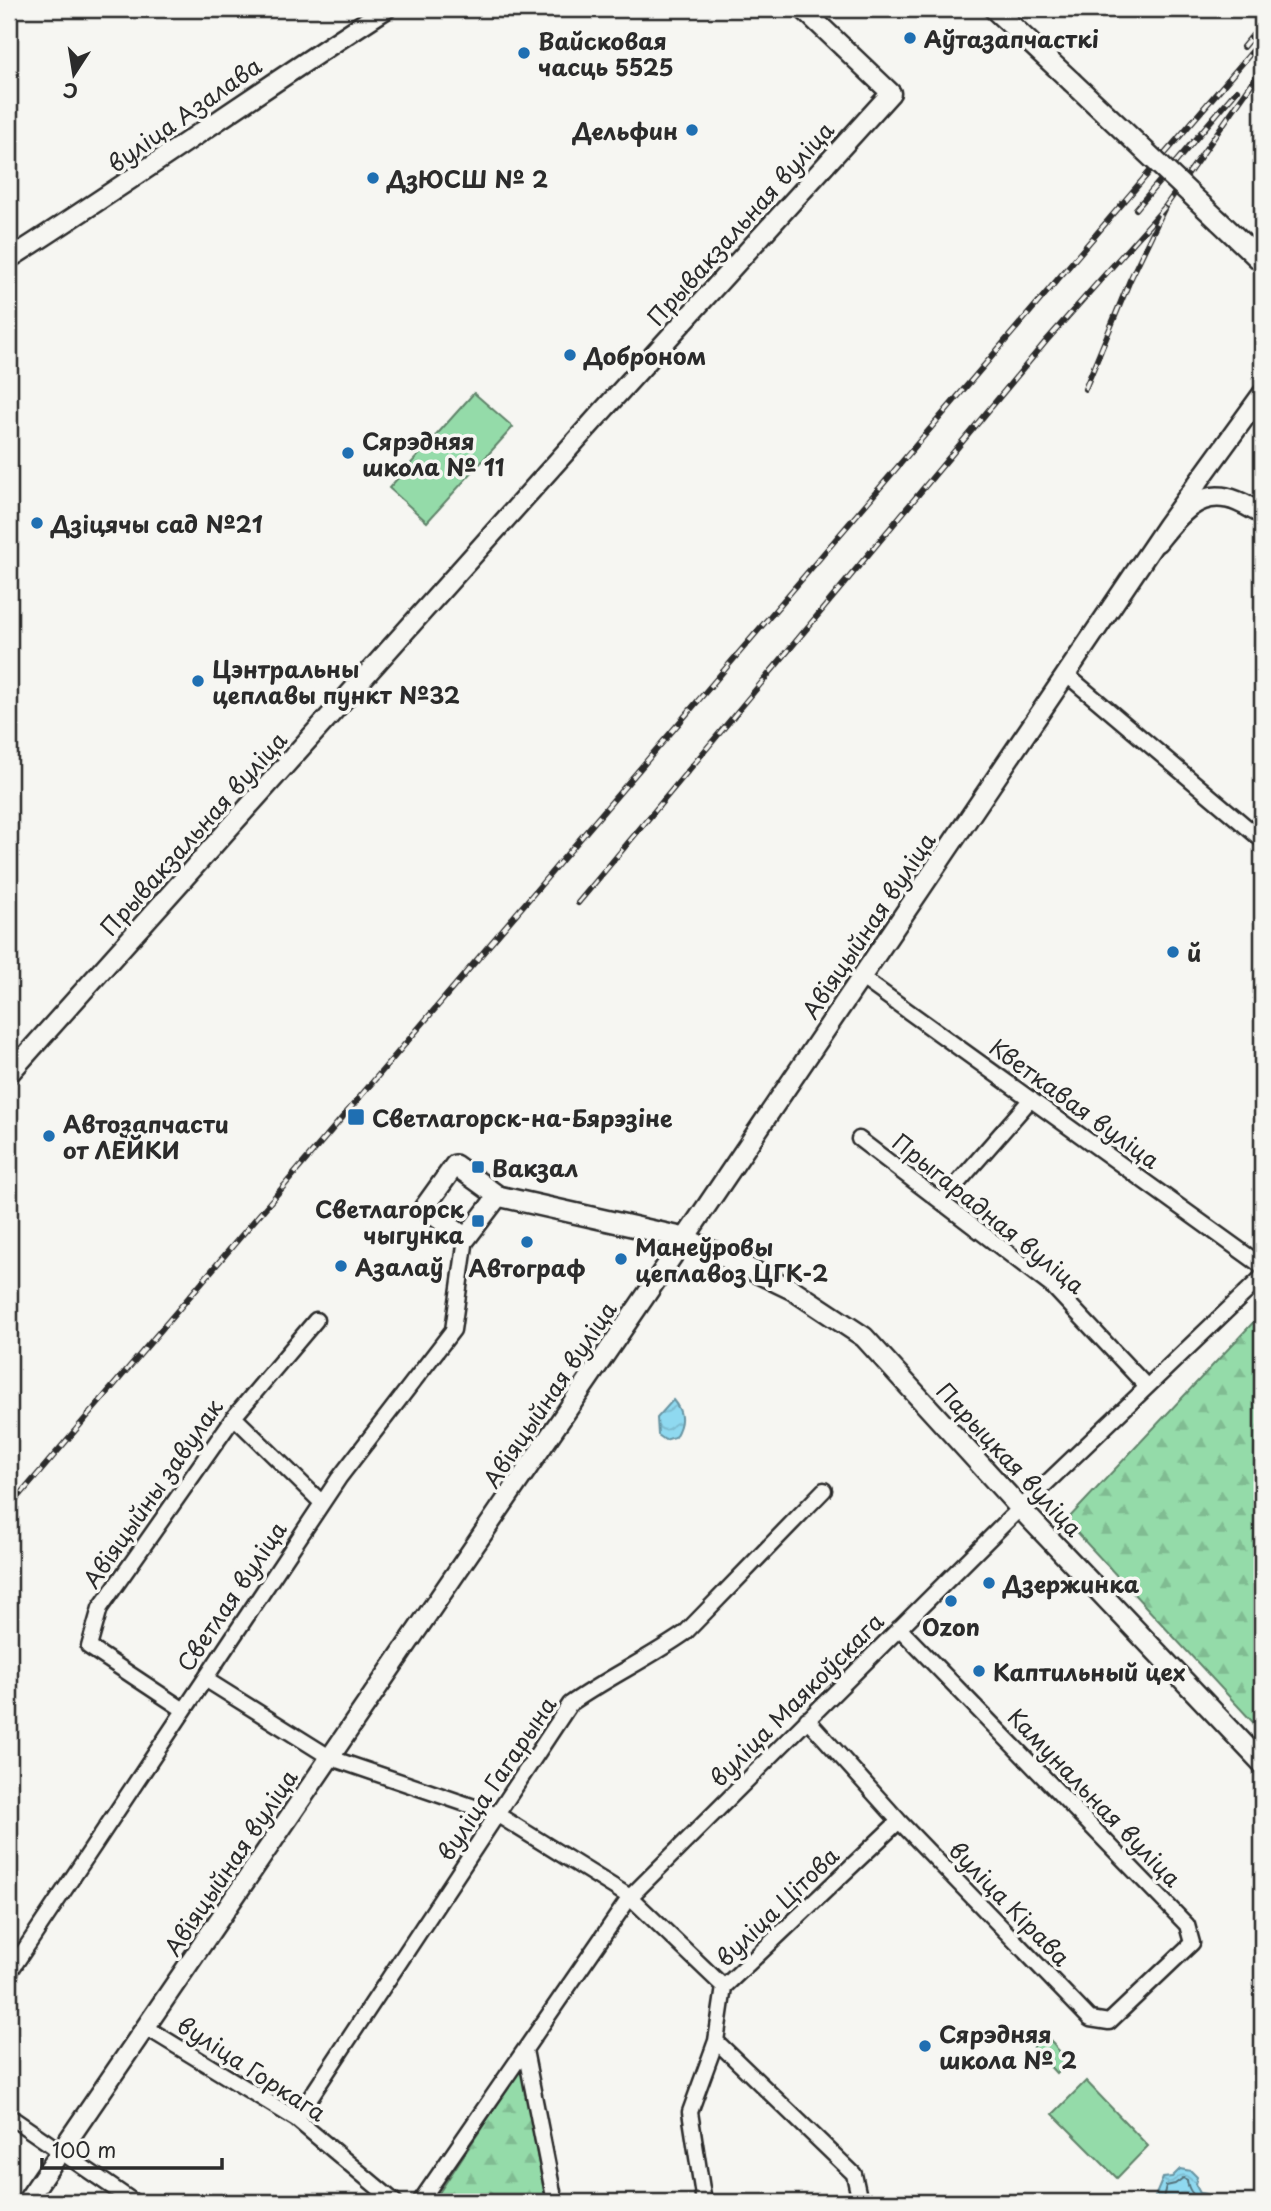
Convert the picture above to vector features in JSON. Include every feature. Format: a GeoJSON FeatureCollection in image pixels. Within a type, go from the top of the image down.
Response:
{"type":"FeatureCollection","features":[{"type":"Feature","properties":{"kind":"main road"},"geometry":{"type":"LineString","coordinates":[[994,9],[1262,262]]}},
{"type":"Feature","properties":{"kind":"main road","name":"Авіяцыйная вуліца"},"geometry":{"type":"LineString","coordinates":[[1157,542],[1179,514],[1203,499],[1227,498],[1262,514]]}},
{"type":"Feature","properties":{"kind":"main road"},"geometry":{"type":"LineString","coordinates":[[466,1238],[424,1208],[455,1165],[498,1196],[685,1238]]}},
{"type":"Feature","properties":{"kind":"main road","name":"Светлая вуліца"},"geometry":{"type":"LineString","coordinates":[[466,1238],[498,1196]]}},
{"type":"Feature","properties":{"kind":"main road","name":"Парыцкая вуліца"},"geometry":{"type":"LineString","coordinates":[[685,1238],[793,1290],[864,1337],[1020,1508],[1262,1763]]}},
{"type":"Feature","properties":{"kind":"street","name":"вуліца Азалава"},"geometry":{"type":"LineString","coordinates":[[9,259],[121,187],[260,90],[386,9]]}},
{"type":"Feature","properties":{"kind":"street","name":"Прывакзальная вуліца"},"geometry":{"type":"LineString","coordinates":[[9,1074],[891,93],[803,9]]}},
{"type":"Feature","properties":{"kind":"street"},"geometry":{"type":"LineString","coordinates":[[1157,542],[1262,394]]}},
{"type":"Feature","properties":{"kind":"street","name":"Авіяцыйная вуліца"},"geometry":{"type":"LineString","coordinates":[[26,2202],[1157,542]]}},
{"type":"Feature","properties":{"kind":"street"},"geometry":{"type":"LineString","coordinates":[[1067,676],[1262,840]]}},
{"type":"Feature","properties":{"kind":"street","name":"Кветкавая вуліца"},"geometry":{"type":"LineString","coordinates":[[862,978],[1262,1266]]}},
{"type":"Feature","properties":{"kind":"street"},"geometry":{"type":"LineString","coordinates":[[942,1201],[1031,1099]]}},
{"type":"Feature","properties":{"kind":"street","name":"Прыгарадная вуліца"},"geometry":{"type":"LineString","coordinates":[[859,1139],[1054,1288],[1147,1387]]}},
{"type":"Feature","properties":{"kind":"street","name":"Светлая вуліца"},"geometry":{"type":"LineString","coordinates":[[9,1973],[322,1503],[453,1330],[466,1238]]}},
{"type":"Feature","properties":{"kind":"street","name":"вуліца Маякоўскага"},"geometry":{"type":"LineString","coordinates":[[420,2202],[630,1898],[1020,1508],[1262,1277]]}},
{"type":"Feature","properties":{"kind":"street","name":"Авіяцыйны завулак"},"geometry":{"type":"LineString","coordinates":[[184,1710],[89,1647],[100,1608],[234,1417],[316,1320]]}},
{"type":"Feature","properties":{"kind":"street"},"geometry":{"type":"LineString","coordinates":[[234,1417],[322,1503]]}},
{"type":"Feature","properties":{"kind":"street","name":"вуліца Гагарына"},"geometry":{"type":"LineString","coordinates":[[296,2119],[570,1704],[597,1684],[685,1633],[824,1490]]}},
{"type":"Feature","properties":{"kind":"street","name":"Камунальная вуліца"},"geometry":{"type":"LineString","coordinates":[[899,1628],[1187,1925],[1192,1943]]}},
{"type":"Feature","properties":{"kind":"street"},"geometry":{"type":"LineString","coordinates":[[205,1679],[331,1758],[498,1815],[630,1898],[724,1987]]}},
{"type":"Feature","properties":{"kind":"street","name":"вуліца Кірава"},"geometry":{"type":"LineString","coordinates":[[807,1719],[899,1821],[1090,2020],[1109,2022],[1192,1943]]}},
{"type":"Feature","properties":{"kind":"street","name":"вуліца Цітова"},"geometry":{"type":"LineString","coordinates":[[704,2202],[690,2112],[716,2040],[724,1987],[899,1821]]}},
{"type":"Feature","properties":{"kind":"street","name":"вуліца Горкага"},"geometry":{"type":"LineString","coordinates":[[147,2028],[296,2119],[395,2202]]}},
{"type":"Feature","properties":{"kind":"street"},"geometry":{"type":"LineString","coordinates":[[716,2040],[854,2174],[860,2202]]}},
{"type":"Feature","properties":{"kind":"street"},"geometry":{"type":"LineString","coordinates":[[526,2050],[555,2202]]}},
{"type":"Feature","properties":{"kind":"street"},"geometry":{"type":"LineString","coordinates":[[9,2116],[134,2202]]}},
{"type":"Feature","properties":{"kind":"green space"},"geometry":{"type":"Polygon","coordinates":[[[474,393],[513,427],[427,522],[389,488],[474,393]]]}},
{"type":"Feature","properties":{"kind":"green space"},"geometry":{"type":"Polygon","coordinates":[[[1262,1313],[1262,1732],[1066,1521],[1262,1313]]]}},
{"type":"Feature","properties":{"kind":"green space"},"geometry":{"type":"Polygon","coordinates":[[[1044,2034],[1069,2062],[1056,2073],[1033,2048],[1044,2034]]]}},
{"type":"Feature","properties":{"kind":"green space"},"geometry":{"type":"Polygon","coordinates":[[[521,2068],[546,2202],[433,2202],[521,2068]]]}},
{"type":"Feature","properties":{"kind":"green space"},"geometry":{"type":"Polygon","coordinates":[[[1086,2081],[1148,2146],[1117,2178],[1053,2114],[1086,2081]]]}},
{"type":"Feature","properties":{"kind":"water"},"geometry":{"type":"Polygon","coordinates":[[[673,1400],[681,1414],[681,1423],[675,1437],[665,1440],[658,1435],[657,1418],[673,1400]]]}},
{"type":"Feature","properties":{"kind":"water"},"geometry":{"type":"Polygon","coordinates":[[[1180,2169],[1191,2171],[1197,2177],[1195,2184],[1200,2193],[1206,2194],[1213,2202],[1157,2202],[1154,2199],[1163,2178],[1172,2177],[1180,2169]]]}},
{"type":"Feature","properties":{"kind":"railway"},"geometry":{"type":"LineString","coordinates":[[1243,47],[1262,24]]}},
{"type":"Feature","properties":{"kind":"railway"},"geometry":{"type":"LineString","coordinates":[[9,1508],[1262,40]]}},
{"type":"Feature","properties":{"kind":"railway"},"geometry":{"type":"LineString","coordinates":[[1085,389],[1130,280],[1165,207],[1262,69]]}},
{"type":"Feature","properties":{"kind":"railway"},"geometry":{"type":"LineString","coordinates":[[1136,209],[1237,90]]}},
{"type":"Feature","properties":{"kind":"railway"},"geometry":{"type":"LineString","coordinates":[[578,903],[1047,340],[1165,207]]}},
{"type":"Feature","properties":{"kind":"place","name":"Аўтазапчасткі"},"geometry":{"type":"Point","coordinates":[910,38]}},
{"type":"Feature","properties":{"kind":"place","name":"Вайсковая часць 5525"},"geometry":{"type":"Point","coordinates":[524,53]}},
{"type":"Feature","properties":{"kind":"place","name":"Дельфин"},"geometry":{"type":"Point","coordinates":[692,130]}},
{"type":"Feature","properties":{"kind":"place","name":"ДзЮСШ № 2"},"geometry":{"type":"Point","coordinates":[373,178]}},
{"type":"Feature","properties":{"kind":"place","name":"Доброном"},"geometry":{"type":"Point","coordinates":[570,355]}},
{"type":"Feature","properties":{"kind":"place","name":"Сярэдняя школа № 11"},"geometry":{"type":"Point","coordinates":[348,453]}},
{"type":"Feature","properties":{"kind":"place","name":"Дзіцячы сад №21"},"geometry":{"type":"Point","coordinates":[37,523]}},
{"type":"Feature","properties":{"kind":"place","name":"Цэнтральны цеплавы пункт №32"},"geometry":{"type":"Point","coordinates":[198,681]}},
{"type":"Feature","properties":{"kind":"place","name":"й"},"geometry":{"type":"Point","coordinates":[1173,952]}},
{"type":"Feature","properties":{"kind":"place","name":"Светлагорск-на-Бярэзіне"},"geometry":{"type":"Point","coordinates":[356,1117]}},
{"type":"Feature","properties":{"kind":"place","name":"Автозапчасти от ЛЕЙКИ"},"geometry":{"type":"Point","coordinates":[49,1136]}},
{"type":"Feature","properties":{"kind":"place","name":"Вакзал"},"geometry":{"type":"Point","coordinates":[478,1167]}},
{"type":"Feature","properties":{"kind":"place","name":"Светлагорск чыгунка"},"geometry":{"type":"Point","coordinates":[478,1221]}},
{"type":"Feature","properties":{"kind":"place","name":"Автограф"},"geometry":{"type":"Point","coordinates":[527,1242]}},
{"type":"Feature","properties":{"kind":"place","name":"Манеўровы цеплавоз ЦГК-2"},"geometry":{"type":"Point","coordinates":[621,1259]}},
{"type":"Feature","properties":{"kind":"place","name":"Азалаў"},"geometry":{"type":"Point","coordinates":[341,1266]}},
{"type":"Feature","properties":{"kind":"place","name":"Дзержинка"},"geometry":{"type":"Point","coordinates":[989,1583]}},
{"type":"Feature","properties":{"kind":"place","name":"Ozon"},"geometry":{"type":"Point","coordinates":[951,1601]}},
{"type":"Feature","properties":{"kind":"place","name":"Каптильный цех"},"geometry":{"type":"Point","coordinates":[979,1671]}},
{"type":"Feature","properties":{"kind":"place","name":"Сярэдняя школа № 2"},"geometry":{"type":"Point","coordinates":[925,2046]}}]}
